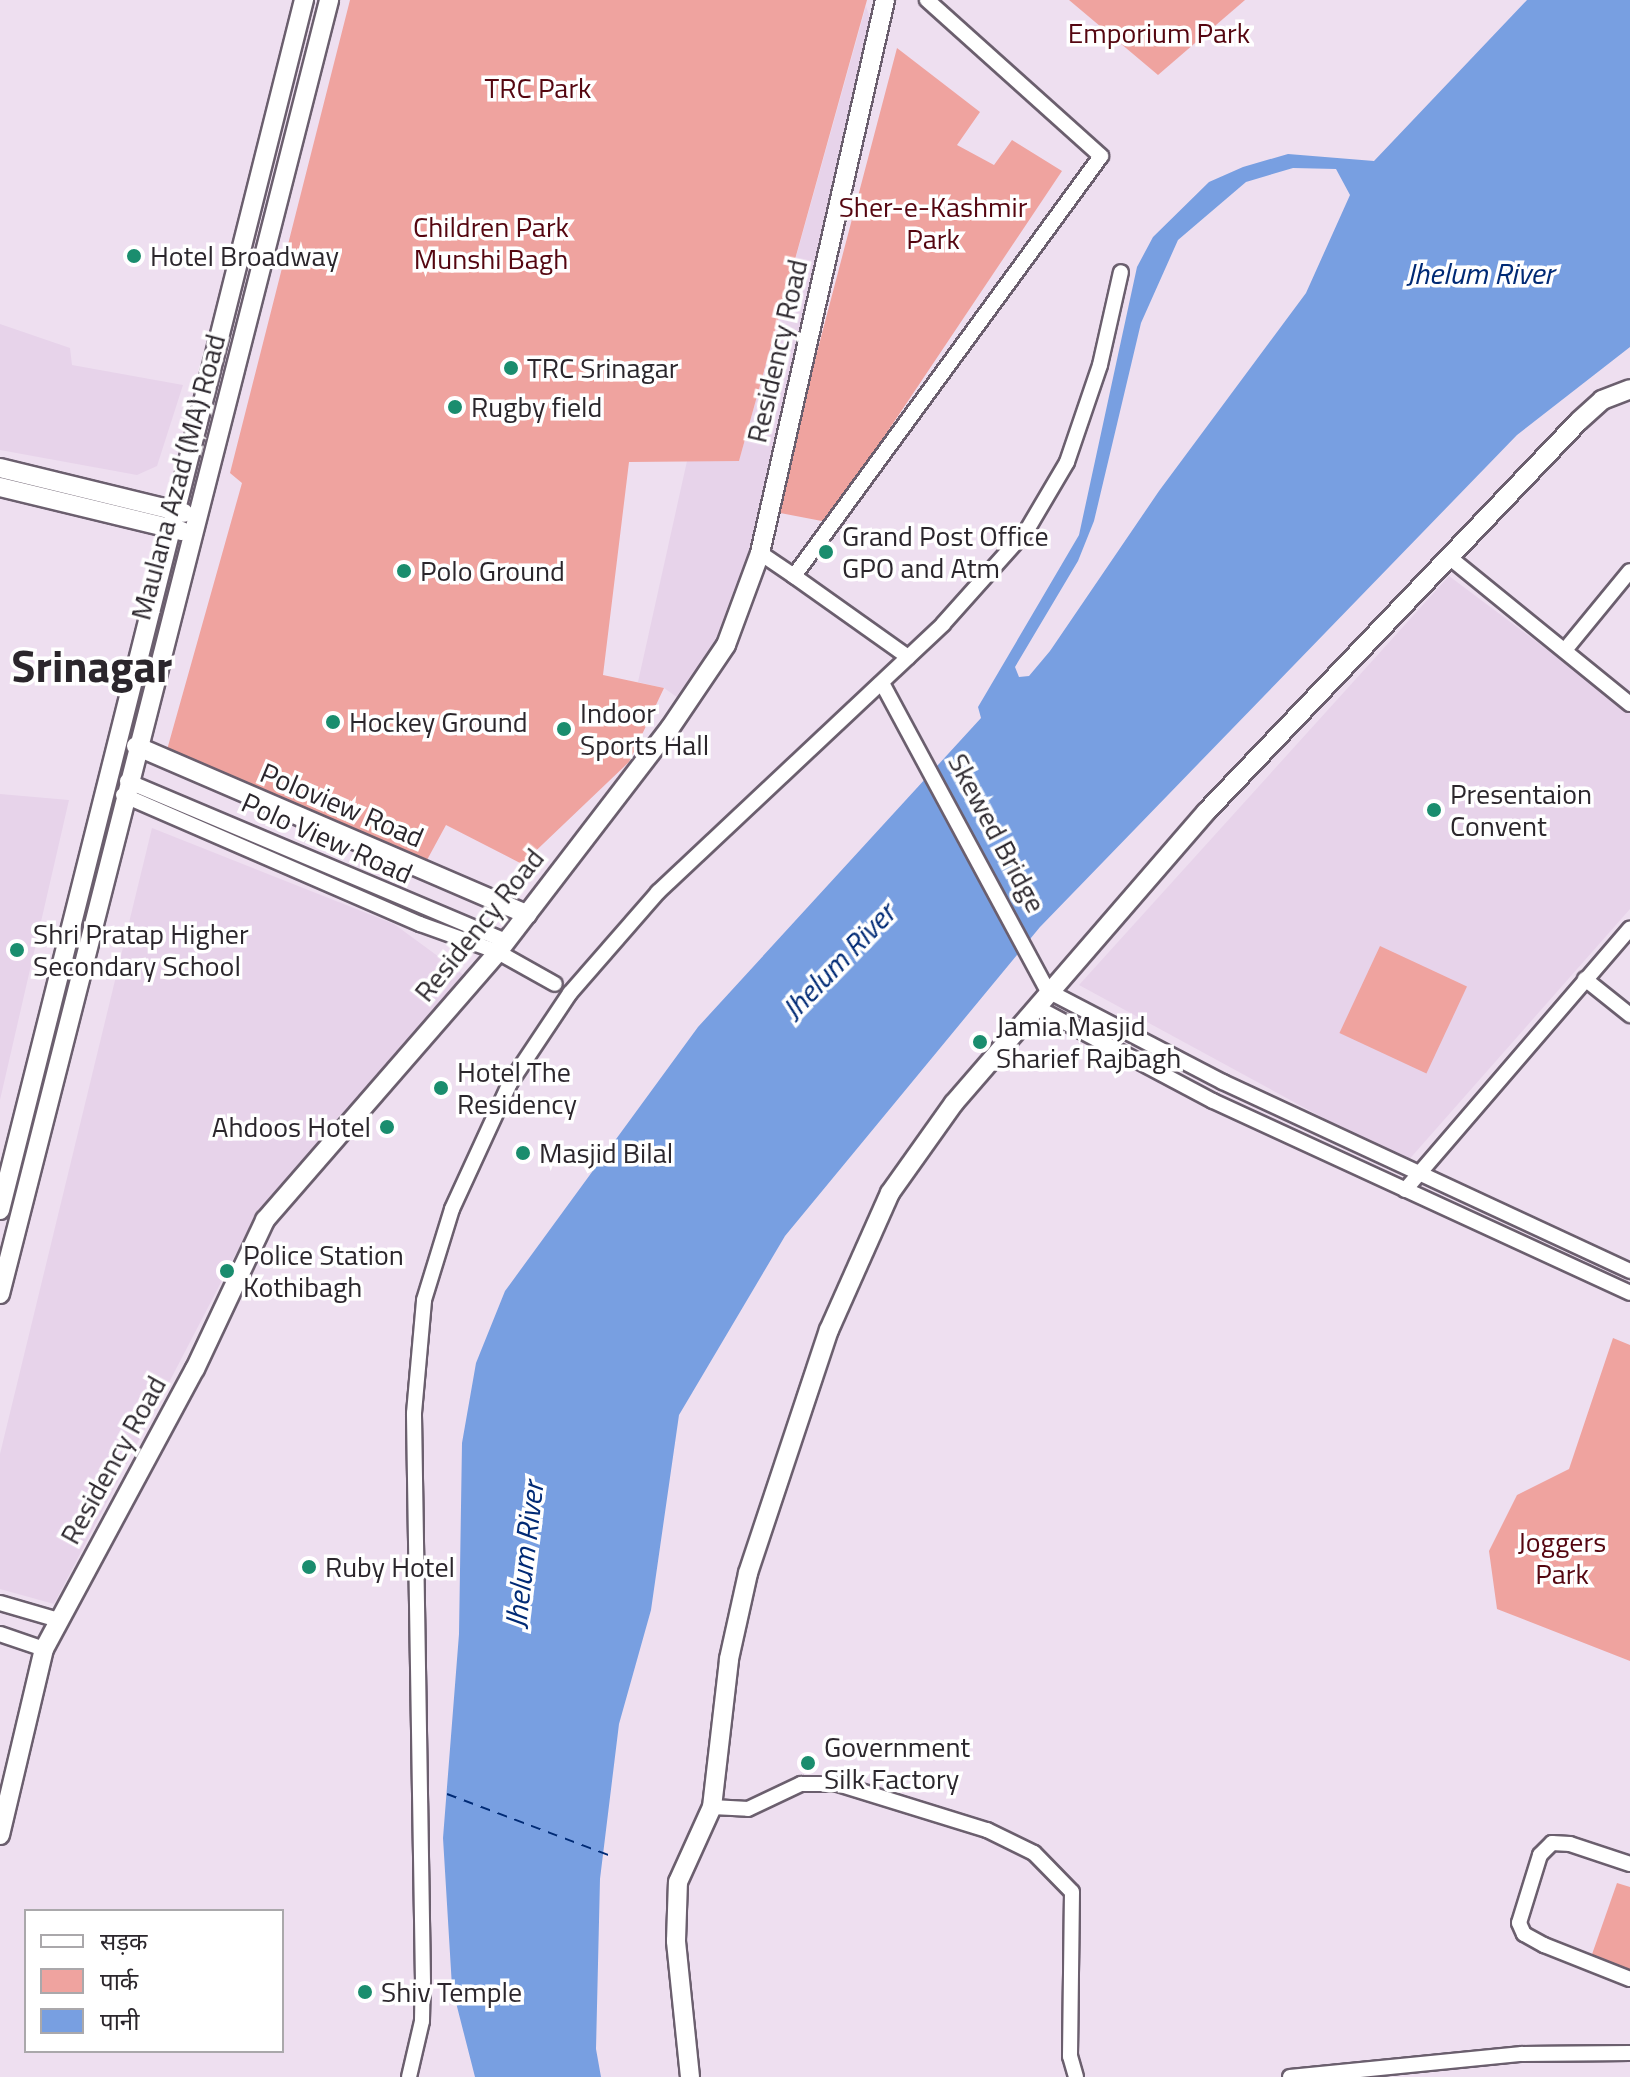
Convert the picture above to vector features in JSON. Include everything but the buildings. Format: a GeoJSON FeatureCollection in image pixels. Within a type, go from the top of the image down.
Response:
{"type":"FeatureCollection","features":[{"type":"Feature","properties":{"kind":"main road","name":"Maulana Azad (MA) Road"},"geometry":{"type":"LineString","coordinates":[[0,1210],[304,0]]}},
{"type":"Feature","properties":{"kind":"main road","name":"Maulana Azad (MA) Road"},"geometry":{"type":"LineString","coordinates":[[0,1294],[125,788],[329,0]]}},
{"type":"Feature","properties":{"kind":"main road","name":"Residency Road"},"geometry":{"type":"LineString","coordinates":[[0,1835],[44,1649],[195,1369],[265,1220],[502,947],[670,728],[726,645],[760,553],[885,0]]}},
{"type":"Feature","properties":{"kind":"main road"},"geometry":{"type":"LineString","coordinates":[[690,2077],[676,1941],[678,1882],[712,1807],[729,1659],[748,1573],[862,1250],[919,1145],[1048,991],[1206,812],[1579,421],[1602,400],[1630,389]]}},
{"type":"Feature","properties":{"kind":"main road"},"geometry":{"type":"LineString","coordinates":[[0,468],[195,525]]}},
{"type":"Feature","properties":{"kind":"main road"},"geometry":{"type":"LineString","coordinates":[[0,487],[173,519]]}},
{"type":"Feature","properties":{"kind":"main road","name":"Poloview Road"},"geometry":{"type":"LineString","coordinates":[[136,746],[527,914]]}},
{"type":"Feature","properties":{"kind":"street"},"geometry":{"type":"LineString","coordinates":[[794,576],[1101,156],[927,0]]}},
{"type":"Feature","properties":{"kind":"street"},"geometry":{"type":"LineString","coordinates":[[409,2077],[422,2021],[423,1982],[414,1413],[424,1300],[452,1209],[510,1083],[563,989],[658,892],[882,683],[1001,563],[1067,462],[1100,365],[1121,272]]}},
{"type":"Feature","properties":{"kind":"street"},"geometry":{"type":"LineString","coordinates":[[760,553],[908,657]]}},
{"type":"Feature","properties":{"kind":"street"},"geometry":{"type":"LineString","coordinates":[[1449,557],[1630,704]]}},
{"type":"Feature","properties":{"kind":"street"},"geometry":{"type":"LineString","coordinates":[[1565,650],[1630,571]]}},
{"type":"Feature","properties":{"kind":"street","name":"Skewed Bridge"},"geometry":{"type":"LineString","coordinates":[[882,683],[916,738],[1032,953],[1048,991]]}},
{"type":"Feature","properties":{"kind":"street"},"geometry":{"type":"LineString","coordinates":[[125,788],[420,924],[502,947],[563,989]]}},
{"type":"Feature","properties":{"kind":"street"},"geometry":{"type":"LineString","coordinates":[[1405,1190],[1630,928]]}},
{"type":"Feature","properties":{"kind":"street"},"geometry":{"type":"LineString","coordinates":[[1585,979],[1630,1015]]}},
{"type":"Feature","properties":{"kind":"street"},"geometry":{"type":"LineString","coordinates":[[1048,991],[1139,1040],[1630,1271]]}},
{"type":"Feature","properties":{"kind":"street"},"geometry":{"type":"LineString","coordinates":[[1036,1007],[1131,1057],[1405,1190],[1630,1293]]}},
{"type":"Feature","properties":{"kind":"street"},"geometry":{"type":"LineString","coordinates":[[1131,1057],[1139,1040]]}},
{"type":"Feature","properties":{"kind":"street"},"geometry":{"type":"LineString","coordinates":[[0,1603],[58,1620]]}},
{"type":"Feature","properties":{"kind":"street"},"geometry":{"type":"LineString","coordinates":[[0,1634],[44,1649]]}},
{"type":"Feature","properties":{"kind":"street"},"geometry":{"type":"LineString","coordinates":[[712,1807],[748,1809],[801,1784],[838,1784],[987,1830],[1034,1853],[1072,1892],[1070,2056],[1076,2077]]}},
{"type":"Feature","properties":{"kind":"street"},"geometry":{"type":"LineString","coordinates":[[1630,1864],[1570,1844],[1547,1846],[1519,1923],[1524,1934],[1544,1945],[1630,1979]]}},
{"type":"Feature","properties":{"kind":"street"},"geometry":{"type":"LineString","coordinates":[[1290,2077],[1522,2054],[1630,2053]]}},
{"type":"Feature","properties":{"kind":"shaded area"},"geometry":{"type":"Polygon","coordinates":[[[866,6],[874,31],[754,549],[722,639],[681,700],[664,688],[638,682],[687,461],[739,461],[866,6]]]}},
{"type":"Feature","properties":{"kind":"shaded area"},"geometry":{"type":"Polygon","coordinates":[[[0,324],[70,348],[72,365],[183,385],[157,466],[137,475],[0,450],[0,324]]]}},
{"type":"Feature","properties":{"kind":"shaded area","name":"Presentaion Convent"},"geometry":{"type":"Polygon","coordinates":[[[1449,576],[1630,712],[1630,909],[1406,1163],[1079,985],[1449,576]]]}},
{"type":"Feature","properties":{"kind":"shaded area","name":"Shri Pratap Higher Secondary School"},"geometry":{"type":"Polygon","coordinates":[[[0,794],[69,800],[0,1100],[0,794]]]}},
{"type":"Feature","properties":{"kind":"shaded area"},"geometry":{"type":"Polygon","coordinates":[[[152,828],[394,924],[465,976],[257,1213],[54,1604],[0,1589],[0,1454],[152,828]]]}},
{"type":"Feature","properties":{"kind":"green space","name":"TRC Srinagar"},"geometry":{"type":"Polygon","coordinates":[[[350,0],[867,0],[739,461],[629,462],[603,675],[664,688],[629,762],[522,864],[446,825],[421,871],[163,764],[242,483],[230,473],[350,0]]]}},
{"type":"Feature","properties":{"kind":"green space","name":"Emporium Park"},"geometry":{"type":"Polygon","coordinates":[[[1069,0],[1245,0],[1158,75],[1069,0]]]}},
{"type":"Feature","properties":{"kind":"green space","name":"Sher-e-Kashmir Park"},"geometry":{"type":"Polygon","coordinates":[[[897,48],[980,112],[957,145],[994,165],[1012,140],[1062,171],[827,522],[775,512],[897,48]]]}},
{"type":"Feature","properties":{"kind":"green space"},"geometry":{"type":"Polygon","coordinates":[[[1380,946],[1467,987],[1426,1074],[1339,1033],[1380,946]]]}},
{"type":"Feature","properties":{"kind":"green space","name":"Joggers Park"},"geometry":{"type":"Polygon","coordinates":[[[1613,1338],[1630,1345],[1630,1661],[1497,1609],[1489,1551],[1517,1495],[1569,1469],[1613,1338]]]}},
{"type":"Feature","properties":{"kind":"green space"},"geometry":{"type":"Polygon","coordinates":[[[1617,1883],[1630,1887],[1630,1974],[1590,1960],[1617,1883]]]}},
{"type":"Feature","properties":{"kind":"water","name":"Jhelum River"},"geometry":{"type":"Polygon","coordinates":[[[1527,0],[1630,0],[1630,347],[1517,435],[1040,927],[785,1236],[679,1415],[651,1610],[619,1724],[600,1879],[596,2049],[601,2077],[475,2077],[452,1987],[443,1838],[459,1634],[462,1443],[476,1363],[505,1291],[698,1027],[981,718],[978,707],[1079,535],[1137,267],[1153,237],[1209,182],[1243,167],[1288,154],[1374,161],[1527,0]],[[1293,168],[1246,182],[1178,240],[1141,323],[1094,521],[1078,561],[1015,667],[1019,677],[1029,676],[1050,651],[1159,491],[1306,293],[1350,195],[1336,169],[1293,168]]]}},
{"type":"Feature","properties":{"kind":"ferry route"},"geometry":{"type":"LineString","coordinates":[[447,1794],[611,1856]]}},
{"type":"Feature","properties":{"kind":"place","name":"Hotel Broadway"},"geometry":{"type":"Point","coordinates":[134,256]}},
{"type":"Feature","properties":{"kind":"place","name":"TRC Srinagar"},"geometry":{"type":"Point","coordinates":[511,368]}},
{"type":"Feature","properties":{"kind":"place","name":"Rugby field"},"geometry":{"type":"Point","coordinates":[455,407]}},
{"type":"Feature","properties":{"kind":"place","name":"Grand Post Office GPO and Atm"},"geometry":{"type":"Point","coordinates":[826,552]}},
{"type":"Feature","properties":{"kind":"place","name":"Polo Ground"},"geometry":{"type":"Point","coordinates":[404,571]}},
{"type":"Feature","properties":{"kind":"place","name":"Hockey Ground"},"geometry":{"type":"Point","coordinates":[333,722]}},
{"type":"Feature","properties":{"kind":"place","name":"Indoor Sports Hall"},"geometry":{"type":"Point","coordinates":[564,729]}},
{"type":"Feature","properties":{"kind":"place","name":"Presentaion Convent"},"geometry":{"type":"Point","coordinates":[1434,810]}},
{"type":"Feature","properties":{"kind":"place","name":"Shri Pratap Higher Secondary School"},"geometry":{"type":"Point","coordinates":[17,950]}},
{"type":"Feature","properties":{"kind":"place","name":"Jamia Masjid Sharief Rajbagh"},"geometry":{"type":"Point","coordinates":[980,1042]}},
{"type":"Feature","properties":{"kind":"place","name":"Hotel The Residency"},"geometry":{"type":"Point","coordinates":[441,1088]}},
{"type":"Feature","properties":{"kind":"place","name":"Ahdoos Hotel"},"geometry":{"type":"Point","coordinates":[387,1127]}},
{"type":"Feature","properties":{"kind":"place","name":"Masjid Bilal"},"geometry":{"type":"Point","coordinates":[523,1153]}},
{"type":"Feature","properties":{"kind":"place","name":"Police Station Kothibagh"},"geometry":{"type":"Point","coordinates":[227,1271]}},
{"type":"Feature","properties":{"kind":"place","name":"Ruby Hotel"},"geometry":{"type":"Point","coordinates":[309,1567]}},
{"type":"Feature","properties":{"kind":"place","name":"Government Silk Factory"},"geometry":{"type":"Point","coordinates":[808,1763]}},
{"type":"Feature","properties":{"kind":"place","name":"Shiv Temple"},"geometry":{"type":"Point","coordinates":[365,1992]}},
{"type":"Feature","properties":{"kind":"district","name":"Srinagar"},"geometry":{"type":"Point","coordinates":[92,666]}},
{"type":"Feature","properties":{"kind":"park label","name":"TRC Park"},"geometry":{"type":"Point","coordinates":[538,88]}},
{"type":"Feature","properties":{"kind":"park label","name":"Children Park Munshi Bagh"},"geometry":{"type":"Point","coordinates":[491,243]}}]}
